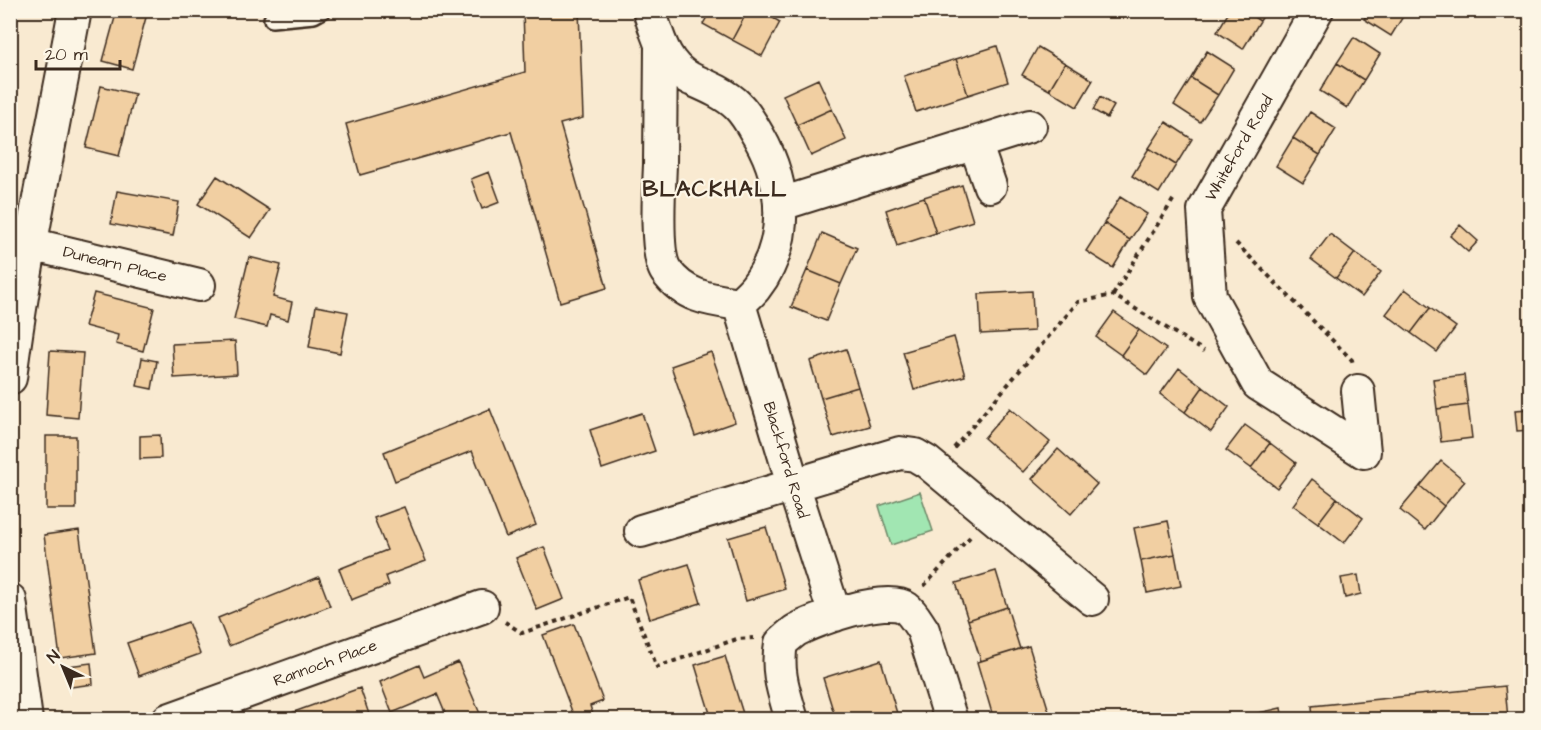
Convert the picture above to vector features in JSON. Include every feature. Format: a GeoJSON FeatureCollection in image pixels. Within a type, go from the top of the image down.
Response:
{"type":"FeatureCollection","features":[{"type":"Feature","properties":{"kind":"street"},"geometry":{"type":"LineString","coordinates":[[10,378],[30,244],[75,10]]}},
{"type":"Feature","properties":{"kind":"street"},"geometry":{"type":"LineString","coordinates":[[650,10],[661,45],[669,60],[690,78],[708,85],[738,106],[767,151],[776,177],[781,204],[778,239],[766,272],[739,304],[703,298],[682,288],[666,271],[662,263],[659,214],[661,45]]}},
{"type":"Feature","properties":{"kind":"street","name":"Whiteford Road"},"geometry":{"type":"LineString","coordinates":[[1317,10],[1207,204],[1210,297],[1258,384],[1364,452],[1358,391]]}},
{"type":"Feature","properties":{"kind":"street"},"geometry":{"type":"LineString","coordinates":[[781,204],[1030,126]]}},
{"type":"Feature","properties":{"kind":"street"},"geometry":{"type":"LineString","coordinates":[[975,143],[990,186]]}},
{"type":"Feature","properties":{"kind":"street","name":"Dunearn Place"},"geometry":{"type":"LineString","coordinates":[[30,244],[199,285]]}},
{"type":"Feature","properties":{"kind":"street","name":"Blackford Road"},"geometry":{"type":"LineString","coordinates":[[739,304],[835,615]]}},
{"type":"Feature","properties":{"kind":"street"},"geometry":{"type":"LineString","coordinates":[[640,531],[900,453],[915,455],[936,469],[1092,599]]}},
{"type":"Feature","properties":{"kind":"street"},"geometry":{"type":"LineString","coordinates":[[10,600],[26,720]]}},
{"type":"Feature","properties":{"kind":"street"},"geometry":{"type":"LineString","coordinates":[[792,720],[780,679],[778,658],[781,643],[794,632],[811,623],[871,605],[887,603],[905,606],[923,630],[951,720]]}},
{"type":"Feature","properties":{"kind":"street","name":"Rannoch Place"},"geometry":{"type":"LineString","coordinates":[[168,720],[482,607]]}},
{"type":"Feature","properties":{"kind":"lane"},"geometry":{"type":"LineString","coordinates":[[272,19],[314,15],[323,10]]}},
{"type":"Feature","properties":{"kind":"path"},"geometry":{"type":"LineString","coordinates":[[1113,295],[1185,182],[1352,360],[1358,391]]}},
{"type":"Feature","properties":{"kind":"path"},"geometry":{"type":"LineString","coordinates":[[936,469],[1078,302],[1113,295],[1210,355]]}},
{"type":"Feature","properties":{"kind":"path"},"geometry":{"type":"LineString","coordinates":[[905,606],[991,515]]}},
{"type":"Feature","properties":{"kind":"path"},"geometry":{"type":"LineString","coordinates":[[482,607],[522,633],[629,597],[657,667],[737,639],[755,638],[781,643]]}},
{"type":"Feature","properties":{"kind":"green space"},"geometry":{"type":"Polygon","coordinates":[[[920,492],[933,531],[891,545],[879,506],[920,492]]]}},
{"type":"Feature","properties":{"kind":"building"},"geometry":{"type":"Polygon","coordinates":[[[117,10],[148,10],[132,69],[103,61],[117,10]]]}},
{"type":"Feature","properties":{"kind":"building"},"geometry":{"type":"Polygon","coordinates":[[[523,10],[579,10],[583,118],[560,124],[607,288],[560,302],[511,132],[360,175],[346,124],[525,72],[523,10]]]}},
{"type":"Feature","properties":{"kind":"building"},"geometry":{"type":"Polygon","coordinates":[[[711,10],[748,10],[732,40],[703,24],[711,10]]]}},
{"type":"Feature","properties":{"kind":"building"},"geometry":{"type":"Polygon","coordinates":[[[748,10],[759,10],[780,22],[762,56],[732,40],[748,10]]]}},
{"type":"Feature","properties":{"kind":"building"},"geometry":{"type":"Polygon","coordinates":[[[1230,10],[1243,10],[1260,21],[1243,49],[1217,32],[1230,10]]]}},
{"type":"Feature","properties":{"kind":"building"},"geometry":{"type":"Polygon","coordinates":[[[1243,10],[1267,10],[1260,21],[1243,10]]]}},
{"type":"Feature","properties":{"kind":"building"},"geometry":{"type":"Polygon","coordinates":[[[1370,10],[1407,10],[1391,36],[1364,19],[1370,10]]]}},
{"type":"Feature","properties":{"kind":"building"},"geometry":{"type":"Polygon","coordinates":[[[1354,37],[1380,54],[1364,80],[1337,63],[1354,37]]]}},
{"type":"Feature","properties":{"kind":"building"},"geometry":{"type":"Polygon","coordinates":[[[997,46],[1008,82],[968,95],[956,59],[997,46]]]}},
{"type":"Feature","properties":{"kind":"building"},"geometry":{"type":"Polygon","coordinates":[[[1038,47],[1065,63],[1049,90],[1022,75],[1038,47]]]}},
{"type":"Feature","properties":{"kind":"building"},"geometry":{"type":"Polygon","coordinates":[[[1207,51],[1234,68],[1218,95],[1191,78],[1207,51]]]}},
{"type":"Feature","properties":{"kind":"building"},"geometry":{"type":"Polygon","coordinates":[[[956,59],[968,95],[916,112],[904,76],[956,59]]]}},
{"type":"Feature","properties":{"kind":"building"},"geometry":{"type":"Polygon","coordinates":[[[1065,63],[1093,80],[1077,107],[1049,90],[1065,63]]]}},
{"type":"Feature","properties":{"kind":"building"},"geometry":{"type":"Polygon","coordinates":[[[1337,63],[1364,80],[1347,108],[1320,91],[1337,63]]]}},
{"type":"Feature","properties":{"kind":"building"},"geometry":{"type":"Polygon","coordinates":[[[1191,78],[1218,95],[1200,122],[1174,105],[1191,78]]]}},
{"type":"Feature","properties":{"kind":"building"},"geometry":{"type":"Polygon","coordinates":[[[818,79],[832,109],[797,125],[783,95],[818,79]]]}},
{"type":"Feature","properties":{"kind":"building"},"geometry":{"type":"Polygon","coordinates":[[[101,86],[135,94],[119,156],[86,148],[101,86]]]}},
{"type":"Feature","properties":{"kind":"building"},"geometry":{"type":"Polygon","coordinates":[[[1100,97],[1114,106],[1107,118],[1093,110],[1100,97]]]}},
{"type":"Feature","properties":{"kind":"building"},"geometry":{"type":"Polygon","coordinates":[[[832,109],[846,140],[811,156],[797,125],[832,109]]]}},
{"type":"Feature","properties":{"kind":"building"},"geometry":{"type":"Polygon","coordinates":[[[1310,112],[1336,129],[1320,155],[1293,138],[1310,112]]]}},
{"type":"Feature","properties":{"kind":"building"},"geometry":{"type":"Polygon","coordinates":[[[1166,122],[1192,139],[1176,165],[1149,148],[1166,122]]]}},
{"type":"Feature","properties":{"kind":"building"},"geometry":{"type":"Polygon","coordinates":[[[1293,138],[1320,155],[1303,183],[1276,166],[1293,138]]]}},
{"type":"Feature","properties":{"kind":"building"},"geometry":{"type":"Polygon","coordinates":[[[1149,148],[1176,165],[1159,193],[1132,176],[1149,148]]]}},
{"type":"Feature","properties":{"kind":"building"},"geometry":{"type":"Polygon","coordinates":[[[489,172],[500,202],[482,209],[471,179],[489,172]]]}},
{"type":"Feature","properties":{"kind":"building"},"geometry":{"type":"Polygon","coordinates":[[[217,176],[270,210],[251,238],[198,204],[217,176]]]}},
{"type":"Feature","properties":{"kind":"building"},"geometry":{"type":"Polygon","coordinates":[[[962,185],[973,221],[936,233],[924,197],[962,185]]]}},
{"type":"Feature","properties":{"kind":"building"},"geometry":{"type":"Polygon","coordinates":[[[117,191],[179,202],[173,236],[111,224],[117,191]]]}},
{"type":"Feature","properties":{"kind":"building"},"geometry":{"type":"Polygon","coordinates":[[[924,197],[936,233],[897,246],[886,210],[924,197]]]}},
{"type":"Feature","properties":{"kind":"building"},"geometry":{"type":"Polygon","coordinates":[[[1120,197],[1147,214],[1130,240],[1104,223],[1120,197]]]}},
{"type":"Feature","properties":{"kind":"building"},"geometry":{"type":"Polygon","coordinates":[[[1104,223],[1130,240],[1113,268],[1086,251],[1104,223]]]}},
{"type":"Feature","properties":{"kind":"building"},"geometry":{"type":"Polygon","coordinates":[[[1460,225],[1478,241],[1468,252],[1450,236],[1460,225]]]}},
{"type":"Feature","properties":{"kind":"building"},"geometry":{"type":"Polygon","coordinates":[[[822,233],[857,248],[841,284],[807,270],[822,233]]]}},
{"type":"Feature","properties":{"kind":"building"},"geometry":{"type":"Polygon","coordinates":[[[1330,234],[1355,253],[1336,278],[1311,259],[1330,234]]]}},
{"type":"Feature","properties":{"kind":"building"},"geometry":{"type":"Polygon","coordinates":[[[1355,253],[1381,272],[1362,297],[1336,278],[1355,253]]]}},
{"type":"Feature","properties":{"kind":"building"},"geometry":{"type":"Polygon","coordinates":[[[249,257],[281,265],[273,297],[292,302],[288,320],[270,315],[267,327],[234,319],[249,257]]]}},
{"type":"Feature","properties":{"kind":"building"},"geometry":{"type":"Polygon","coordinates":[[[807,270],[841,284],[826,321],[791,307],[807,270]]]}},
{"type":"Feature","properties":{"kind":"building"},"geometry":{"type":"Polygon","coordinates":[[[1405,289],[1430,308],[1411,333],[1386,314],[1405,289]]]}},
{"type":"Feature","properties":{"kind":"building"},"geometry":{"type":"Polygon","coordinates":[[[1032,291],[1034,331],[981,334],[979,294],[1032,291]]]}},
{"type":"Feature","properties":{"kind":"building"},"geometry":{"type":"Polygon","coordinates":[[[94,293],[154,308],[143,351],[116,344],[118,335],[85,326],[94,293]]]}},
{"type":"Feature","properties":{"kind":"building"},"geometry":{"type":"Polygon","coordinates":[[[316,306],[348,312],[340,353],[309,347],[316,306]]]}},
{"type":"Feature","properties":{"kind":"building"},"geometry":{"type":"Polygon","coordinates":[[[1430,308],[1456,327],[1437,352],[1411,333],[1430,308]]]}},
{"type":"Feature","properties":{"kind":"building"},"geometry":{"type":"Polygon","coordinates":[[[1114,312],[1139,330],[1121,355],[1096,337],[1114,312]]]}},
{"type":"Feature","properties":{"kind":"building"},"geometry":{"type":"Polygon","coordinates":[[[1139,330],[1166,349],[1147,375],[1121,355],[1139,330]]]}},
{"type":"Feature","properties":{"kind":"building"},"geometry":{"type":"Polygon","coordinates":[[[954,337],[965,376],[914,390],[903,352],[954,337]]]}},
{"type":"Feature","properties":{"kind":"building"},"geometry":{"type":"Polygon","coordinates":[[[235,341],[237,374],[174,378],[172,344],[235,341]]]}},
{"type":"Feature","properties":{"kind":"building"},"geometry":{"type":"Polygon","coordinates":[[[846,349],[858,387],[821,398],[810,361],[846,349]]]}},
{"type":"Feature","properties":{"kind":"building"},"geometry":{"type":"Polygon","coordinates":[[[50,351],[83,353],[78,418],[46,415],[50,351]]]}},
{"type":"Feature","properties":{"kind":"building"},"geometry":{"type":"Polygon","coordinates":[[[711,352],[735,422],[695,436],[671,366],[711,352]]]}},
{"type":"Feature","properties":{"kind":"building"},"geometry":{"type":"Polygon","coordinates":[[[142,358],[157,361],[152,389],[137,386],[142,358]]]}},
{"type":"Feature","properties":{"kind":"building"},"geometry":{"type":"Polygon","coordinates":[[[1179,368],[1203,387],[1185,412],[1160,394],[1179,368]]]}},
{"type":"Feature","properties":{"kind":"building"},"geometry":{"type":"Polygon","coordinates":[[[1464,375],[1468,405],[1437,409],[1433,379],[1464,375]]]}},
{"type":"Feature","properties":{"kind":"building"},"geometry":{"type":"Polygon","coordinates":[[[858,387],[870,426],[833,437],[821,398],[858,387]]]}},
{"type":"Feature","properties":{"kind":"building"},"geometry":{"type":"Polygon","coordinates":[[[1203,387],[1229,407],[1211,432],[1185,412],[1203,387]]]}},
{"type":"Feature","properties":{"kind":"building"},"geometry":{"type":"Polygon","coordinates":[[[1530,403],[1530,430],[1517,431],[1515,410],[1529,409],[1530,403]]]}},
{"type":"Feature","properties":{"kind":"building"},"geometry":{"type":"Polygon","coordinates":[[[1468,405],[1472,438],[1441,442],[1437,409],[1468,405]]]}},
{"type":"Feature","properties":{"kind":"building"},"geometry":{"type":"Polygon","coordinates":[[[1010,408],[1050,442],[1023,472],[984,438],[1010,408]]]}},
{"type":"Feature","properties":{"kind":"building"},"geometry":{"type":"Polygon","coordinates":[[[490,409],[536,525],[506,537],[472,451],[395,481],[384,452],[490,409]]]}},
{"type":"Feature","properties":{"kind":"building"},"geometry":{"type":"Polygon","coordinates":[[[642,413],[655,451],[602,469],[590,430],[642,413]]]}},
{"type":"Feature","properties":{"kind":"building"},"geometry":{"type":"Polygon","coordinates":[[[1245,425],[1270,443],[1251,468],[1226,450],[1245,425]]]}},
{"type":"Feature","properties":{"kind":"building"},"geometry":{"type":"Polygon","coordinates":[[[160,435],[161,458],[140,459],[140,436],[160,435]]]}},
{"type":"Feature","properties":{"kind":"building"},"geometry":{"type":"Polygon","coordinates":[[[46,436],[76,436],[76,509],[46,509],[46,436]]]}},
{"type":"Feature","properties":{"kind":"building"},"geometry":{"type":"Polygon","coordinates":[[[1270,443],[1296,463],[1277,488],[1251,468],[1270,443]]]}},
{"type":"Feature","properties":{"kind":"building"},"geometry":{"type":"Polygon","coordinates":[[[1058,449],[1097,484],[1071,514],[1032,479],[1058,449]]]}},
{"type":"Feature","properties":{"kind":"building"},"geometry":{"type":"Polygon","coordinates":[[[1441,461],[1465,481],[1444,506],[1420,486],[1441,461]]]}},
{"type":"Feature","properties":{"kind":"building"},"geometry":{"type":"Polygon","coordinates":[[[1312,479],[1337,498],[1318,523],[1293,505],[1312,479]]]}},
{"type":"Feature","properties":{"kind":"building"},"geometry":{"type":"Polygon","coordinates":[[[1420,486],[1444,506],[1425,530],[1400,510],[1420,486]]]}},
{"type":"Feature","properties":{"kind":"building"},"geometry":{"type":"Polygon","coordinates":[[[1337,498],[1363,518],[1344,543],[1318,523],[1337,498]]]}},
{"type":"Feature","properties":{"kind":"building"},"geometry":{"type":"Polygon","coordinates":[[[404,507],[426,561],[386,576],[389,585],[351,600],[339,569],[387,550],[374,518],[404,507]]]}},
{"type":"Feature","properties":{"kind":"building"},"geometry":{"type":"Polygon","coordinates":[[[1168,521],[1175,554],[1141,561],[1134,528],[1168,521]]]}},
{"type":"Feature","properties":{"kind":"building"},"geometry":{"type":"Polygon","coordinates":[[[766,527],[785,589],[746,601],[728,538],[766,527]]]}},
{"type":"Feature","properties":{"kind":"building"},"geometry":{"type":"Polygon","coordinates":[[[79,530],[96,653],[60,658],[44,535],[79,530]]]}},
{"type":"Feature","properties":{"kind":"building"},"geometry":{"type":"Polygon","coordinates":[[[544,547],[564,599],[537,610],[516,558],[544,547]]]}},
{"type":"Feature","properties":{"kind":"building"},"geometry":{"type":"Polygon","coordinates":[[[1175,554],[1181,586],[1147,593],[1141,561],[1175,554]]]}},
{"type":"Feature","properties":{"kind":"building"},"geometry":{"type":"Polygon","coordinates":[[[689,564],[701,603],[650,619],[638,580],[689,564]]]}},
{"type":"Feature","properties":{"kind":"building"},"geometry":{"type":"Polygon","coordinates":[[[996,571],[1007,607],[968,620],[956,583],[996,571]]]}},
{"type":"Feature","properties":{"kind":"building"},"geometry":{"type":"Polygon","coordinates":[[[1358,575],[1361,594],[1345,598],[1341,578],[1358,575]]]}},
{"type":"Feature","properties":{"kind":"building"},"geometry":{"type":"Polygon","coordinates":[[[319,577],[330,606],[229,646],[218,618],[319,577]]]}},
{"type":"Feature","properties":{"kind":"building"},"geometry":{"type":"Polygon","coordinates":[[[1007,607],[1020,649],[981,661],[968,620],[1007,607]]]}},
{"type":"Feature","properties":{"kind":"building"},"geometry":{"type":"Polygon","coordinates":[[[188,622],[200,654],[139,676],[127,643],[188,622]]]}},
{"type":"Feature","properties":{"kind":"building"},"geometry":{"type":"Polygon","coordinates":[[[574,624],[603,701],[590,706],[595,720],[558,720],[573,714],[543,635],[574,624]]]}},
{"type":"Feature","properties":{"kind":"building"},"geometry":{"type":"Polygon","coordinates":[[[1029,646],[1051,718],[994,720],[977,662],[1029,646]]]}},
{"type":"Feature","properties":{"kind":"building"},"geometry":{"type":"Polygon","coordinates":[[[725,656],[745,720],[712,720],[695,665],[725,656]]]}},
{"type":"Feature","properties":{"kind":"building"},"geometry":{"type":"Polygon","coordinates":[[[881,660],[899,720],[836,720],[823,678],[881,660]]]}},
{"type":"Feature","properties":{"kind":"building"},"geometry":{"type":"Polygon","coordinates":[[[458,662],[481,716],[472,720],[448,720],[437,694],[392,713],[380,682],[419,665],[424,677],[458,662]]]}},
{"type":"Feature","properties":{"kind":"building"},"geometry":{"type":"Polygon","coordinates":[[[91,663],[93,684],[71,687],[68,666],[91,663]]]}},
{"type":"Feature","properties":{"kind":"building"},"geometry":{"type":"Polygon","coordinates":[[[1505,686],[1508,719],[1313,720],[1312,706],[1505,686]]]}},
{"type":"Feature","properties":{"kind":"building"},"geometry":{"type":"Polygon","coordinates":[[[360,688],[370,717],[364,720],[272,720],[360,688]]]}},
{"type":"Feature","properties":{"kind":"building"},"geometry":{"type":"Polygon","coordinates":[[[1281,708],[1283,720],[1227,720],[1281,708]]]}},
{"type":"Feature","properties":{"kind":"district","name":"BLACKHALL"},"geometry":{"type":"Point","coordinates":[715,189]}}]}
